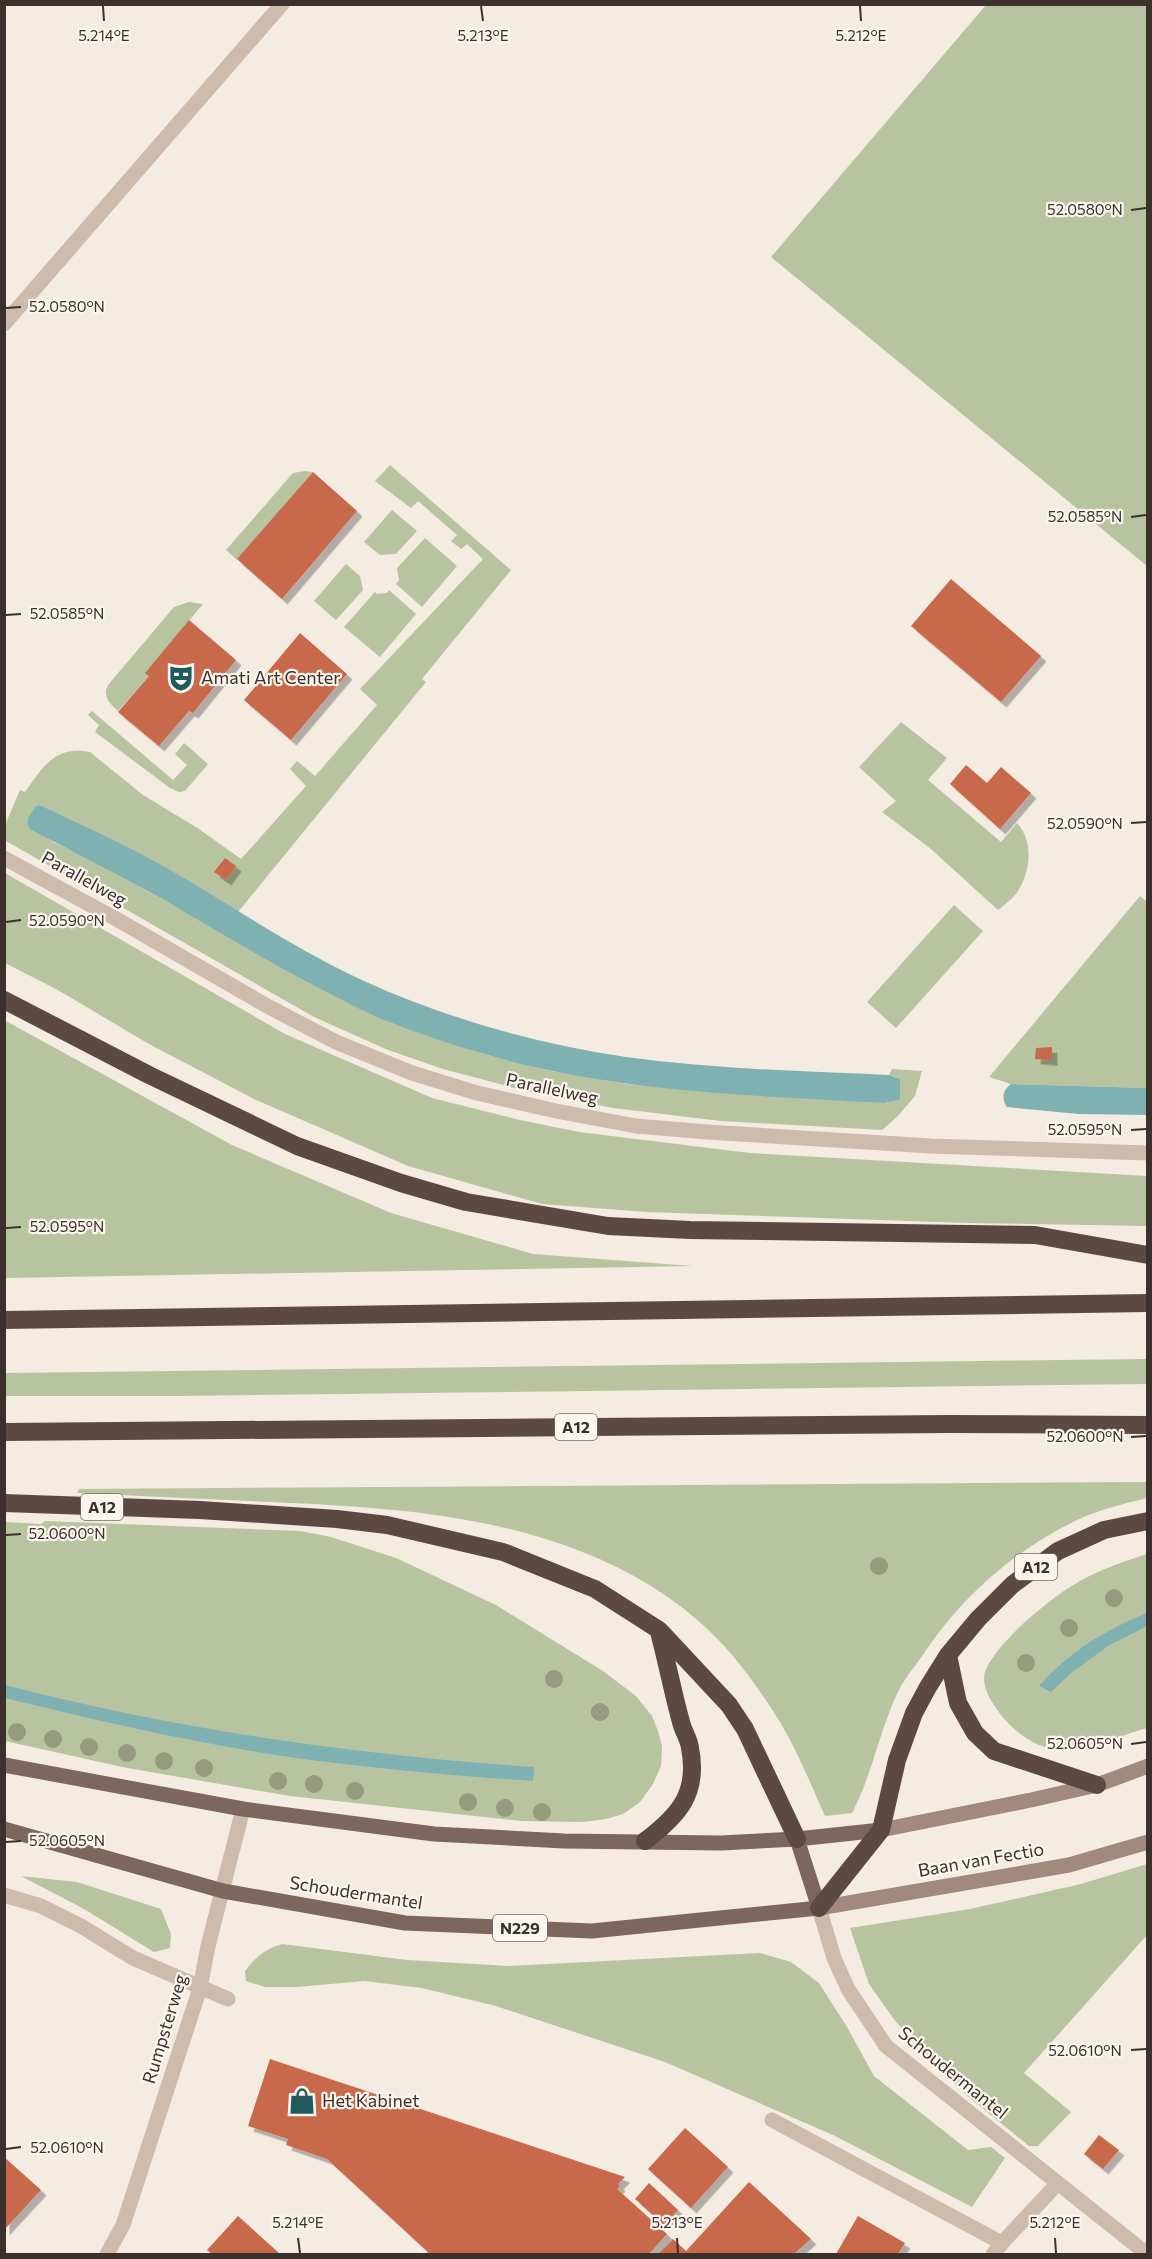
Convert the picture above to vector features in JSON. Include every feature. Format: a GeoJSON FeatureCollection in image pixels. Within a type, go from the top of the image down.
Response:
{"type":"FeatureCollection","features":[{"type":"Feature","properties":{"kind":"highway"},"geometry":{"type":"LineString","coordinates":[[4,1000],[149,1075],[297,1146],[400,1183],[466,1202],[608,1226],[690,1230],[1035,1235],[1148,1255]]}},
{"type":"Feature","properties":{"kind":"highway"},"geometry":{"type":"LineString","coordinates":[[4,1320],[1148,1303]]}},
{"type":"Feature","properties":{"kind":"highway","name":"A12"},"geometry":{"type":"LineString","coordinates":[[4,1432],[937,1424],[1148,1425]]}},
{"type":"Feature","properties":{"kind":"highway","name":"A12"},"geometry":{"type":"LineString","coordinates":[[4,1503],[200,1510],[337,1519],[387,1525],[503,1552],[556,1572],[595,1589],[659,1630],[729,1705],[745,1730],[797,1839]]}},
{"type":"Feature","properties":{"kind":"highway","name":"A12"},"geometry":{"type":"LineString","coordinates":[[819,1908],[881,1830],[904,1738],[927,1687],[948,1655],[978,1619],[1012,1585],[1058,1551],[1104,1530],[1148,1521]]}},
{"type":"Feature","properties":{"kind":"highway"},"geometry":{"type":"LineString","coordinates":[[645,1841],[667,1825],[680,1810],[689,1792],[692,1778],[690,1748],[681,1725],[659,1630]]}},
{"type":"Feature","properties":{"kind":"highway"},"geometry":{"type":"LineString","coordinates":[[948,1655],[958,1703],[975,1733],[994,1751],[1097,1785]]}},
{"type":"Feature","properties":{"kind":"main road"},"geometry":{"type":"LineString","coordinates":[[4,1765],[243,1809],[434,1834],[564,1841],[721,1843],[797,1839],[881,1830],[1097,1785],[1148,1766]]}},
{"type":"Feature","properties":{"kind":"main road","name":"Schoudermantel"},"geometry":{"type":"LineString","coordinates":[[4,1829],[224,1891],[405,1923],[592,1931],[819,1908],[797,1839]]}},
{"type":"Feature","properties":{"kind":"main road","name":"Baan van Fectio"},"geometry":{"type":"LineString","coordinates":[[819,1908],[1070,1865],[1148,1842]]}},
{"type":"Feature","properties":{"kind":"street"},"geometry":{"type":"LineString","coordinates":[[4,324],[282,4]]}},
{"type":"Feature","properties":{"kind":"street","name":"Parallelweg"},"geometry":{"type":"LineString","coordinates":[[4,858],[118,920],[269,1007],[336,1042],[412,1073],[477,1093],[625,1124],[707,1132],[931,1146],[1148,1153]]}},
{"type":"Feature","properties":{"kind":"street","name":"Rumpsterweg"},"geometry":{"type":"LineString","coordinates":[[107,2254],[123,2225],[200,1988],[208,1946],[224,1891],[243,1809]]}},
{"type":"Feature","properties":{"kind":"street"},"geometry":{"type":"LineString","coordinates":[[4,1895],[41,1906],[81,1926],[133,1959],[228,1999]]}},
{"type":"Feature","properties":{"kind":"street","name":"Schoudermantel"},"geometry":{"type":"LineString","coordinates":[[819,1908],[834,1958],[849,1989],[886,2046],[1147,2254]]}},
{"type":"Feature","properties":{"kind":"street"},"geometry":{"type":"LineString","coordinates":[[772,2120],[998,2249],[1058,2182]]}},
{"type":"Feature","properties":{"kind":"green space"},"geometry":{"type":"Polygon","coordinates":[[[986,5],[1147,5],[1147,566],[771,257],[986,5]]]}},
{"type":"Feature","properties":{"kind":"green space"},"geometry":{"type":"Polygon","coordinates":[[[390,465],[511,570],[422,679],[426,682],[238,912],[158,863],[40,805],[29,819],[53,842],[96,862],[340,999],[391,1023],[488,1055],[551,1071],[627,1084],[884,1103],[899,1100],[896,1077],[889,1075],[892,1069],[922,1071],[915,1096],[882,1130],[721,1121],[613,1108],[534,1093],[443,1069],[388,1050],[314,1017],[6,841],[5,825],[20,790],[25,792],[51,760],[68,752],[78,751],[90,752],[143,795],[199,829],[241,859],[306,786],[290,769],[297,761],[315,776],[377,705],[360,689],[483,559],[467,544],[461,549],[451,541],[457,535],[418,501],[411,508],[375,481],[390,465]]]}},
{"type":"Feature","properties":{"kind":"green space"},"geometry":{"type":"Polygon","coordinates":[[[313,472],[237,560],[226,550],[293,473],[313,472]]]}},
{"type":"Feature","properties":{"kind":"green space"},"geometry":{"type":"Polygon","coordinates":[[[392,510],[417,531],[396,554],[380,555],[364,542],[392,510]]]}},
{"type":"Feature","properties":{"kind":"green space"},"geometry":{"type":"Polygon","coordinates":[[[425,538],[457,566],[422,607],[396,584],[399,580],[397,568],[425,538]]]}},
{"type":"Feature","properties":{"kind":"green space"},"geometry":{"type":"Polygon","coordinates":[[[346,564],[360,576],[363,590],[336,620],[314,601],[346,564]]]}},
{"type":"Feature","properties":{"kind":"green space"},"geometry":{"type":"Polygon","coordinates":[[[389,590],[416,614],[380,657],[344,627],[375,592],[377,594],[387,593],[389,590]]]}},
{"type":"Feature","properties":{"kind":"green space"},"geometry":{"type":"Polygon","coordinates":[[[189,602],[203,604],[146,672],[149,676],[118,711],[106,696],[108,685],[174,607],[189,602]]]}},
{"type":"Feature","properties":{"kind":"green space"},"geometry":{"type":"Polygon","coordinates":[[[92,711],[173,780],[187,765],[175,754],[184,743],[208,764],[185,791],[179,792],[170,788],[95,732],[99,725],[88,715],[92,711]]]}},
{"type":"Feature","properties":{"kind":"green space"},"geometry":{"type":"Polygon","coordinates":[[[901,722],[947,758],[928,780],[1001,842],[1017,823],[1023,831],[1028,849],[1025,877],[1016,894],[998,910],[931,849],[882,812],[896,801],[859,767],[901,722]]]}},
{"type":"Feature","properties":{"kind":"green space"},"geometry":{"type":"Polygon","coordinates":[[[5,873],[285,1034],[432,1098],[579,1132],[750,1153],[1147,1176],[1147,1226],[968,1223],[647,1212],[542,1204],[408,1166],[254,1099],[149,1044],[56,989],[5,963],[5,873]]]}},
{"type":"Feature","properties":{"kind":"green space"},"geometry":{"type":"Polygon","coordinates":[[[1140,896],[1147,902],[1147,1088],[1011,1084],[989,1077],[1140,896]]]}},
{"type":"Feature","properties":{"kind":"green space"},"geometry":{"type":"Polygon","coordinates":[[[954,905],[983,931],[896,1028],[867,1002],[954,905]]]}},
{"type":"Feature","properties":{"kind":"green space"},"geometry":{"type":"Polygon","coordinates":[[[4,1020],[232,1145],[391,1213],[533,1254],[693,1266],[5,1278],[4,1020]]]}},
{"type":"Feature","properties":{"kind":"green space"},"geometry":{"type":"Polygon","coordinates":[[[1147,1359],[1147,1384],[179,1396],[4,1396],[5,1373],[1147,1359]]]}},
{"type":"Feature","properties":{"kind":"green space"},"geometry":{"type":"Polygon","coordinates":[[[1147,1482],[1147,1498],[1086,1516],[1038,1542],[994,1574],[955,1612],[899,1689],[865,1784],[852,1813],[825,1816],[780,1722],[758,1688],[733,1656],[705,1627],[673,1601],[651,1586],[607,1563],[562,1544],[515,1530],[418,1513],[320,1504],[77,1493],[79,1489],[1147,1482]]]}},
{"type":"Feature","properties":{"kind":"green space"},"geometry":{"type":"Polygon","coordinates":[[[45,1521],[300,1531],[331,1537],[396,1558],[496,1605],[603,1671],[636,1696],[652,1716],[658,1731],[662,1746],[661,1766],[653,1784],[640,1802],[623,1814],[583,1822],[522,1821],[290,1796],[127,1768],[5,1741],[4,1522],[41,1524],[45,1521]]]}},
{"type":"Feature","properties":{"kind":"green space"},"geometry":{"type":"Polygon","coordinates":[[[1147,1554],[1147,1728],[1098,1744],[1069,1750],[1046,1748],[1026,1738],[1000,1714],[987,1692],[984,1677],[994,1656],[1028,1619],[1068,1588],[1105,1569],[1147,1554]]]}},
{"type":"Feature","properties":{"kind":"green space"},"geometry":{"type":"Polygon","coordinates":[[[1147,1864],[1147,1935],[1024,2073],[1071,2112],[1038,2146],[1029,2146],[966,2095],[896,2022],[869,1984],[850,1928],[970,1909],[1081,1884],[1147,1864]]]}},
{"type":"Feature","properties":{"kind":"green space"},"geometry":{"type":"Polygon","coordinates":[[[21,1876],[77,1882],[161,1909],[171,1934],[170,1948],[154,1952],[84,1909],[21,1876]]]}},
{"type":"Feature","properties":{"kind":"green space"},"geometry":{"type":"Polygon","coordinates":[[[282,1944],[407,1960],[509,1966],[760,1953],[791,1962],[819,1983],[874,2076],[968,2150],[991,2147],[1005,2158],[972,2207],[833,2135],[665,2062],[496,2006],[422,1988],[364,1981],[297,1987],[265,1987],[246,1981],[245,1971],[253,1962],[261,1954],[282,1944]]]}},
{"type":"Feature","properties":{"kind":"water"},"geometry":{"type":"Polygon","coordinates":[[[40,805],[158,863],[337,968],[395,994],[459,1018],[559,1045],[626,1057],[724,1067],[889,1075],[900,1079],[899,1100],[884,1103],[769,1097],[616,1082],[555,1072],[508,1061],[416,1032],[373,1015],[311,984],[147,891],[30,829],[29,817],[36,806],[40,805]]]}},
{"type":"Feature","properties":{"kind":"water"},"geometry":{"type":"Polygon","coordinates":[[[1011,1084],[1147,1088],[1147,1115],[1079,1114],[1007,1107],[1004,1094],[1011,1084]]]}},
{"type":"Feature","properties":{"kind":"water"},"geometry":{"type":"Polygon","coordinates":[[[1147,1613],[1147,1626],[1108,1646],[1071,1673],[1051,1692],[1039,1686],[1063,1662],[1089,1643],[1147,1613]]]}},
{"type":"Feature","properties":{"kind":"water"},"geometry":{"type":"Polygon","coordinates":[[[5,1685],[202,1728],[334,1748],[534,1767],[533,1781],[360,1766],[228,1747],[5,1698],[5,1685]]]}},
{"type":"Feature","properties":{"kind":"building"},"geometry":{"type":"Polygon","coordinates":[[[313,472],[357,511],[282,599],[237,559],[313,472]]]}},
{"type":"Feature","properties":{"kind":"building"},"geometry":{"type":"Polygon","coordinates":[[[951,579],[1041,656],[1001,702],[911,626],[951,579]]]}},
{"type":"Feature","properties":{"kind":"building"},"geometry":{"type":"Polygon","coordinates":[[[189,620],[236,660],[193,713],[189,711],[159,746],[118,712],[149,676],[145,673],[189,620]]]}},
{"type":"Feature","properties":{"kind":"building"},"geometry":{"type":"Polygon","coordinates":[[[300,633],[347,674],[291,740],[244,700],[300,633]]]}},
{"type":"Feature","properties":{"kind":"building"},"geometry":{"type":"Polygon","coordinates":[[[966,765],[987,783],[1001,767],[1031,793],[1000,829],[950,784],[966,765]]]}},
{"type":"Feature","properties":{"kind":"building"},"geometry":{"type":"Polygon","coordinates":[[[225,858],[236,866],[226,880],[214,872],[225,858]]]}},
{"type":"Feature","properties":{"kind":"building"},"geometry":{"type":"Polygon","coordinates":[[[1052,1047],[1052,1060],[1035,1059],[1036,1048],[1052,1047]]]}},
{"type":"Feature","properties":{"kind":"building"},"geometry":{"type":"Polygon","coordinates":[[[270,2059],[625,2177],[618,2184],[620,2186],[617,2189],[667,2234],[649,2254],[425,2254],[428,2252],[327,2159],[286,2145],[288,2139],[248,2126],[270,2059]]]}},
{"type":"Feature","properties":{"kind":"building"},"geometry":{"type":"Polygon","coordinates":[[[685,2128],[728,2167],[691,2208],[648,2169],[685,2128]]]}},
{"type":"Feature","properties":{"kind":"building"},"geometry":{"type":"Polygon","coordinates":[[[1099,2135],[1119,2150],[1103,2169],[1084,2154],[1099,2135]]]}},
{"type":"Feature","properties":{"kind":"building"},"geometry":{"type":"Polygon","coordinates":[[[4,2157],[41,2190],[4,2230],[4,2157]]]}},
{"type":"Feature","properties":{"kind":"building"},"geometry":{"type":"Polygon","coordinates":[[[749,2182],[811,2239],[794,2254],[658,2254],[673,2239],[686,2251],[749,2182]]]}},
{"type":"Feature","properties":{"kind":"building"},"geometry":{"type":"Polygon","coordinates":[[[649,2183],[678,2210],[664,2225],[635,2199],[649,2183]]]}},
{"type":"Feature","properties":{"kind":"building"},"geometry":{"type":"Polygon","coordinates":[[[238,2216],[280,2254],[212,2254],[207,2250],[238,2216]]]}},
{"type":"Feature","properties":{"kind":"building"},"geometry":{"type":"Polygon","coordinates":[[[858,2216],[905,2243],[898,2254],[836,2254],[858,2216]]]}},
{"type":"Feature","properties":{"kind":"place","name":"Amati Art Center"},"geometry":{"type":"Point","coordinates":[181,678]}},
{"type":"Feature","properties":{"kind":"place","name":"Het Kabinet"},"geometry":{"type":"Point","coordinates":[302,2101]}}]}
